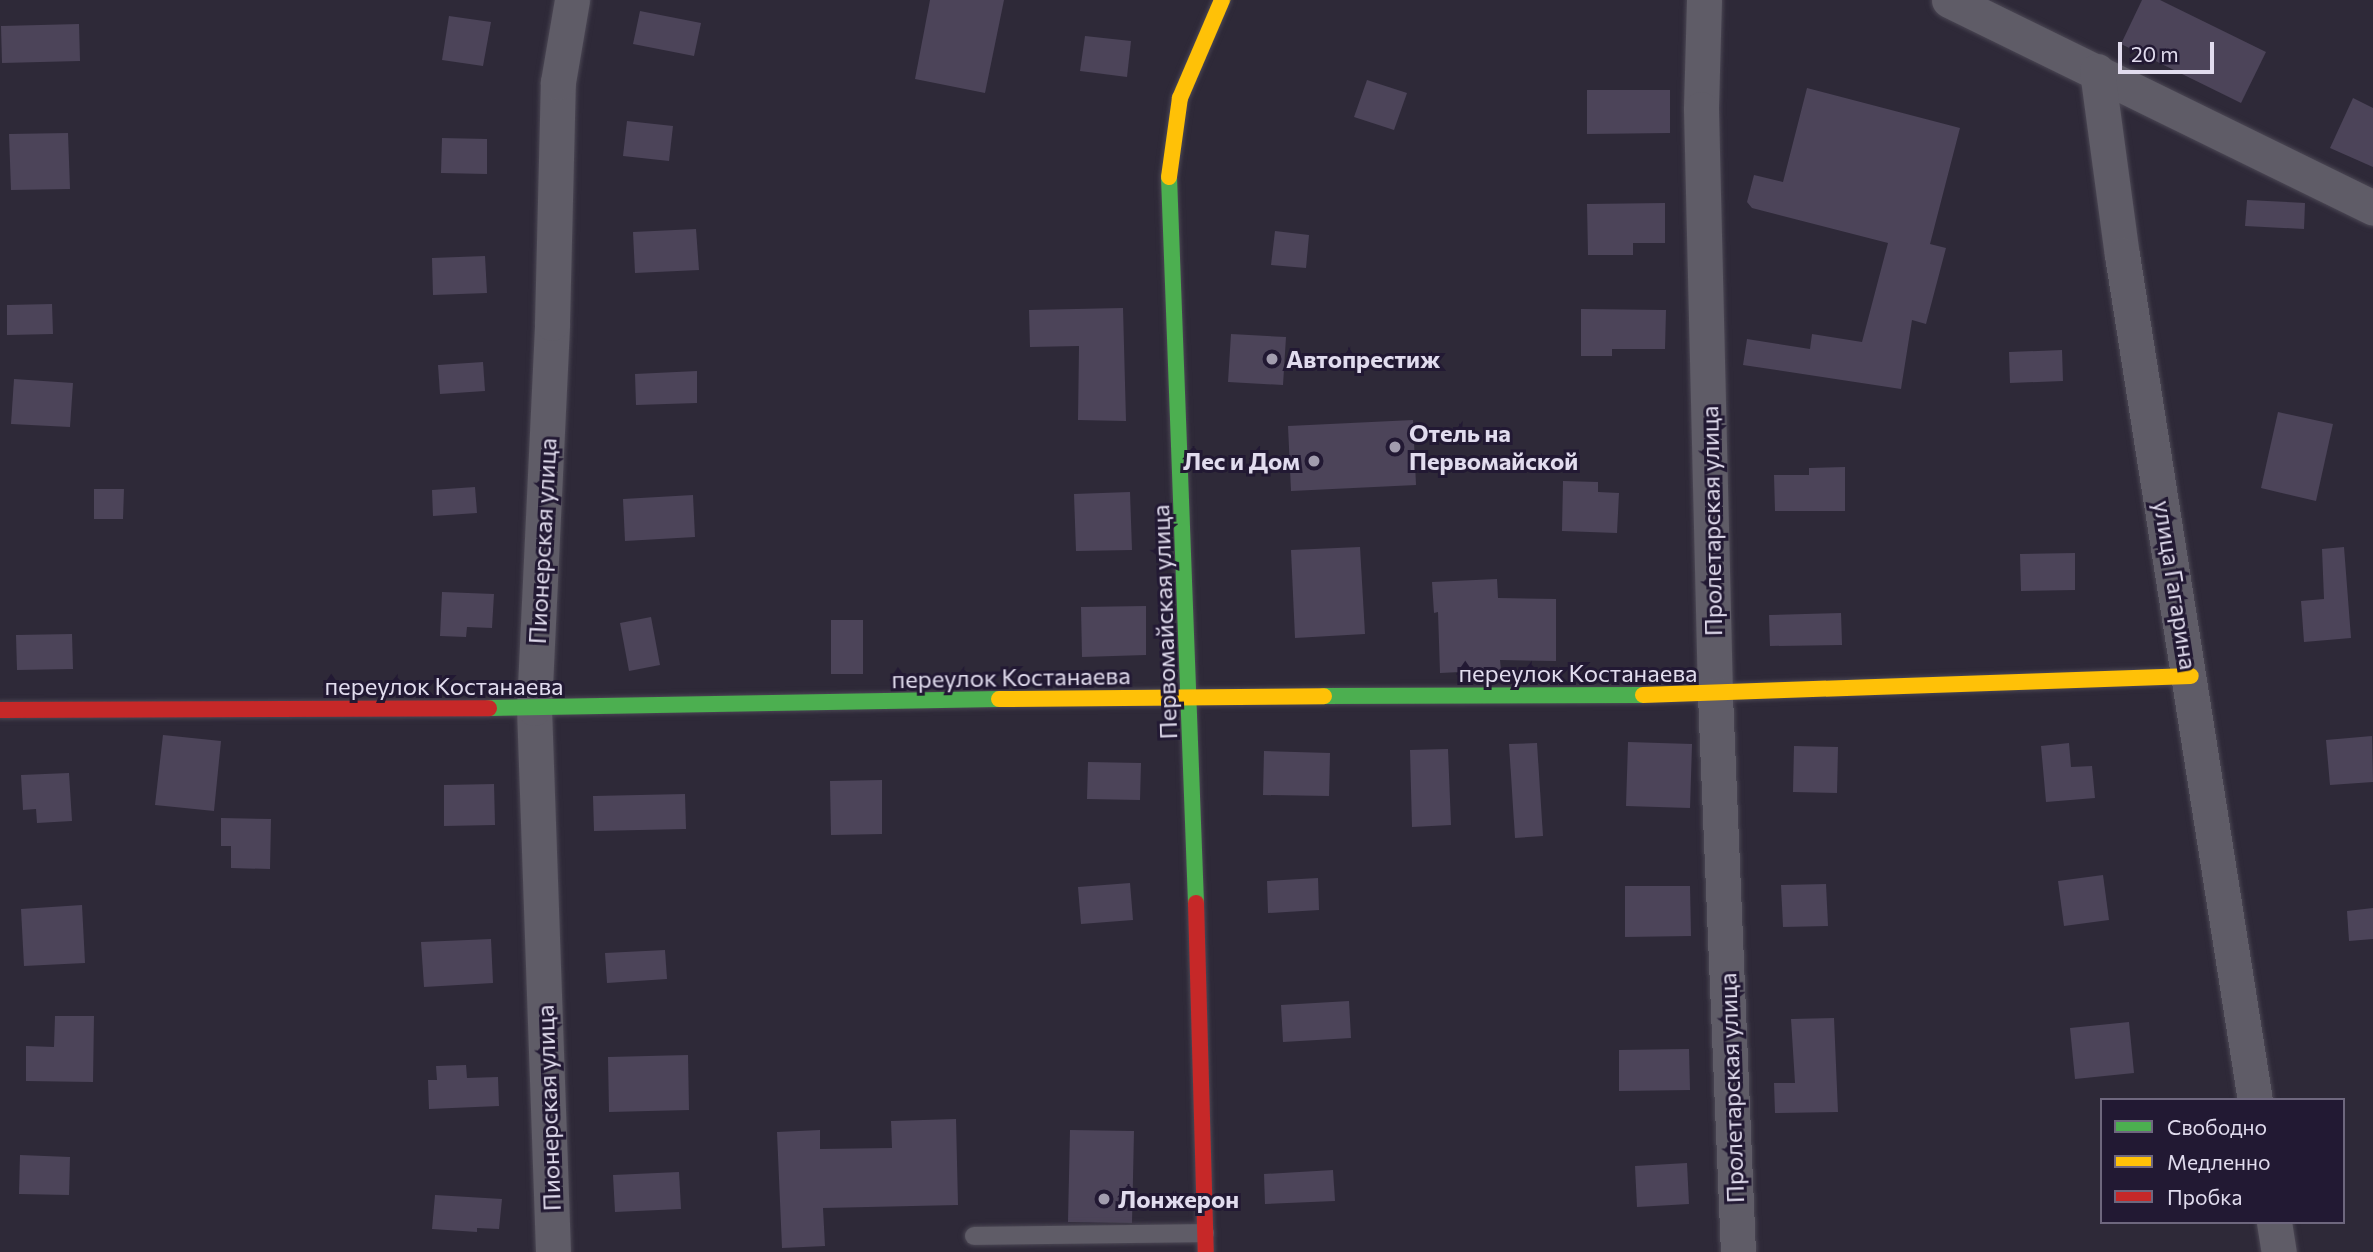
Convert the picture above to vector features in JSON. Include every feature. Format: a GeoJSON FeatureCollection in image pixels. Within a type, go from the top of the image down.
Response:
{"type":"FeatureCollection","features":[{"type":"Feature","properties":{"kind":"street","name":"Пионерская улица"},"geometry":{"type":"LineString","coordinates":[[554,1252],[534,708],[552,323],[558,82],[572,0]]}},
{"type":"Feature","properties":{"kind":"street","name":"Первомайская улица"},"geometry":{"type":"LineString","coordinates":[[1206,1252],[1190,696],[1169,180],[1181,97],[1222,0]]}},
{"type":"Feature","properties":{"kind":"street","name":"Пролетарская улица"},"geometry":{"type":"LineString","coordinates":[[1704,0],[1701,109],[1715,695],[1738,1252]]}},
{"type":"Feature","properties":{"kind":"street"},"geometry":{"type":"LineString","coordinates":[[1949,0],[2373,208]]}},
{"type":"Feature","properties":{"kind":"street","name":"улица Гагарина"},"geometry":{"type":"LineString","coordinates":[[2097,71],[2122,254],[2191,676],[2255,1098]]}},
{"type":"Feature","properties":{"kind":"street","name":"переулок Костанаева"},"geometry":{"type":"LineString","coordinates":[[0,709],[534,708],[1190,696],[1715,695],[2191,676]]}},
{"type":"Feature","properties":{"kind":"street"},"geometry":{"type":"LineString","coordinates":[[2274,1224],[2279,1252]]}},
{"type":"Feature","properties":{"kind":"lane"},"geometry":{"type":"LineString","coordinates":[[974,1236],[1205,1233]]}},
{"type":"Feature","properties":{"kind":"building"},"geometry":{"type":"Polygon","coordinates":[[[930,0],[1004,0],[985,93],[915,79],[930,0]]]}},
{"type":"Feature","properties":{"kind":"building"},"geometry":{"type":"Polygon","coordinates":[[[2142,0],[2160,0],[2266,52],[2241,103],[2121,44],[2142,0]]]}},
{"type":"Feature","properties":{"kind":"building"},"geometry":{"type":"Polygon","coordinates":[[[640,11],[701,23],[694,56],[633,44],[640,11]]]}},
{"type":"Feature","properties":{"kind":"building"},"geometry":{"type":"Polygon","coordinates":[[[449,16],[491,22],[483,66],[442,60],[449,16]]]}},
{"type":"Feature","properties":{"kind":"building"},"geometry":{"type":"Polygon","coordinates":[[[79,24],[80,61],[2,63],[1,26],[79,24]]]}},
{"type":"Feature","properties":{"kind":"building"},"geometry":{"type":"Polygon","coordinates":[[[1085,36],[1131,41],[1127,77],[1080,71],[1085,36]]]}},
{"type":"Feature","properties":{"kind":"building"},"geometry":{"type":"Polygon","coordinates":[[[1367,80],[1407,93],[1394,130],[1354,117],[1367,80]]]}},
{"type":"Feature","properties":{"kind":"building"},"geometry":{"type":"Polygon","coordinates":[[[1807,88],[1960,128],[1930,244],[1946,248],[1926,324],[1912,320],[1901,389],[1743,365],[1747,339],[1810,349],[1812,334],[1862,342],[1888,243],[1752,208],[1747,202],[1754,175],[1783,182],[1807,88]]]}},
{"type":"Feature","properties":{"kind":"building"},"geometry":{"type":"Polygon","coordinates":[[[1587,90],[1670,90],[1670,133],[1587,134],[1587,90]]]}},
{"type":"Feature","properties":{"kind":"building"},"geometry":{"type":"Polygon","coordinates":[[[2353,98],[2373,108],[2373,167],[2330,148],[2353,98]]]}},
{"type":"Feature","properties":{"kind":"building"},"geometry":{"type":"Polygon","coordinates":[[[627,121],[673,126],[669,161],[623,156],[627,121]]]}},
{"type":"Feature","properties":{"kind":"building"},"geometry":{"type":"Polygon","coordinates":[[[68,133],[70,189],[11,190],[9,134],[68,133]]]}},
{"type":"Feature","properties":{"kind":"building"},"geometry":{"type":"Polygon","coordinates":[[[442,138],[487,139],[487,174],[441,173],[442,138]]]}},
{"type":"Feature","properties":{"kind":"building"},"geometry":{"type":"Polygon","coordinates":[[[2247,200],[2305,203],[2304,229],[2245,226],[2247,200]]]}},
{"type":"Feature","properties":{"kind":"building"},"geometry":{"type":"Polygon","coordinates":[[[1665,203],[1665,243],[1633,243],[1633,255],[1588,255],[1587,204],[1665,203]]]}},
{"type":"Feature","properties":{"kind":"building"},"geometry":{"type":"Polygon","coordinates":[[[696,229],[699,270],[635,273],[633,232],[696,229]]]}},
{"type":"Feature","properties":{"kind":"building"},"geometry":{"type":"Polygon","coordinates":[[[1275,231],[1309,235],[1306,268],[1271,265],[1275,231]]]}},
{"type":"Feature","properties":{"kind":"building"},"geometry":{"type":"Polygon","coordinates":[[[485,256],[487,293],[433,295],[432,258],[485,256]]]}},
{"type":"Feature","properties":{"kind":"building"},"geometry":{"type":"Polygon","coordinates":[[[52,304],[53,334],[7,335],[7,305],[52,304]]]}},
{"type":"Feature","properties":{"kind":"building"},"geometry":{"type":"Polygon","coordinates":[[[1123,308],[1126,421],[1078,420],[1079,346],[1030,347],[1029,310],[1123,308]]]}},
{"type":"Feature","properties":{"kind":"building"},"geometry":{"type":"Polygon","coordinates":[[[1581,309],[1666,310],[1665,349],[1612,349],[1612,356],[1581,356],[1581,309]]]}},
{"type":"Feature","properties":{"kind":"building"},"geometry":{"type":"Polygon","coordinates":[[[1231,334],[1286,337],[1283,385],[1228,382],[1231,334]]]}},
{"type":"Feature","properties":{"kind":"building"},"geometry":{"type":"Polygon","coordinates":[[[2062,350],[2063,381],[2010,383],[2009,352],[2062,350]]]}},
{"type":"Feature","properties":{"kind":"building"},"geometry":{"type":"Polygon","coordinates":[[[483,362],[485,391],[440,394],[438,365],[483,362]]]}},
{"type":"Feature","properties":{"kind":"building"},"geometry":{"type":"Polygon","coordinates":[[[697,371],[697,403],[636,405],[635,374],[697,371]]]}},
{"type":"Feature","properties":{"kind":"building"},"geometry":{"type":"Polygon","coordinates":[[[14,379],[73,383],[70,427],[11,424],[14,379]]]}},
{"type":"Feature","properties":{"kind":"building"},"geometry":{"type":"Polygon","coordinates":[[[2278,412],[2333,424],[2316,501],[2261,488],[2278,412]]]}},
{"type":"Feature","properties":{"kind":"building"},"geometry":{"type":"Polygon","coordinates":[[[1413,420],[1416,485],[1291,491],[1288,426],[1413,420]]]}},
{"type":"Feature","properties":{"kind":"building"},"geometry":{"type":"Polygon","coordinates":[[[1845,467],[1845,511],[1775,511],[1774,475],[1809,475],[1809,468],[1845,467]]]}},
{"type":"Feature","properties":{"kind":"building"},"geometry":{"type":"Polygon","coordinates":[[[1563,481],[1598,482],[1598,492],[1619,493],[1617,533],[1562,531],[1563,481]]]}},
{"type":"Feature","properties":{"kind":"building"},"geometry":{"type":"Polygon","coordinates":[[[475,487],[477,513],[433,516],[432,490],[475,487]]]}},
{"type":"Feature","properties":{"kind":"building"},"geometry":{"type":"Polygon","coordinates":[[[94,489],[124,489],[123,519],[94,519],[94,489]]]}},
{"type":"Feature","properties":{"kind":"building"},"geometry":{"type":"Polygon","coordinates":[[[1130,492],[1132,550],[1076,551],[1074,494],[1130,492]]]}},
{"type":"Feature","properties":{"kind":"building"},"geometry":{"type":"Polygon","coordinates":[[[693,495],[695,537],[625,541],[623,499],[693,495]]]}},
{"type":"Feature","properties":{"kind":"building"},"geometry":{"type":"Polygon","coordinates":[[[1360,547],[1365,634],[1295,638],[1291,550],[1360,547]]]}},
{"type":"Feature","properties":{"kind":"building"},"geometry":{"type":"Polygon","coordinates":[[[2344,547],[2351,638],[2304,642],[2301,601],[2324,599],[2322,549],[2344,547]]]}},
{"type":"Feature","properties":{"kind":"building"},"geometry":{"type":"Polygon","coordinates":[[[2075,553],[2075,590],[2021,591],[2020,554],[2075,553]]]}},
{"type":"Feature","properties":{"kind":"building"},"geometry":{"type":"Polygon","coordinates":[[[1497,579],[1498,598],[1556,599],[1556,661],[1500,660],[1501,670],[1440,673],[1438,612],[1434,613],[1432,582],[1497,579]]]}},
{"type":"Feature","properties":{"kind":"building"},"geometry":{"type":"Polygon","coordinates":[[[442,592],[494,594],[492,628],[467,627],[466,637],[440,636],[442,592]]]}},
{"type":"Feature","properties":{"kind":"building"},"geometry":{"type":"Polygon","coordinates":[[[1146,606],[1146,655],[1082,657],[1081,607],[1146,606]]]}},
{"type":"Feature","properties":{"kind":"building"},"geometry":{"type":"Polygon","coordinates":[[[1841,613],[1842,645],[1770,646],[1769,615],[1841,613]]]}},
{"type":"Feature","properties":{"kind":"building"},"geometry":{"type":"Polygon","coordinates":[[[651,617],[660,665],[629,671],[620,623],[651,617]]]}},
{"type":"Feature","properties":{"kind":"building"},"geometry":{"type":"Polygon","coordinates":[[[831,620],[863,620],[863,674],[831,674],[831,620]]]}},
{"type":"Feature","properties":{"kind":"building"},"geometry":{"type":"Polygon","coordinates":[[[72,634],[73,669],[17,670],[16,635],[72,634]]]}},
{"type":"Feature","properties":{"kind":"building"},"geometry":{"type":"Polygon","coordinates":[[[163,735],[221,741],[214,811],[155,805],[163,735]]]}},
{"type":"Feature","properties":{"kind":"building"},"geometry":{"type":"Polygon","coordinates":[[[2372,736],[2373,782],[2330,785],[2326,740],[2372,736]]]}},
{"type":"Feature","properties":{"kind":"building"},"geometry":{"type":"Polygon","coordinates":[[[1628,742],[1692,744],[1690,808],[1626,806],[1628,742]]]}},
{"type":"Feature","properties":{"kind":"building"},"geometry":{"type":"Polygon","coordinates":[[[1537,743],[1543,836],[1515,838],[1509,744],[1537,743]]]}},
{"type":"Feature","properties":{"kind":"building"},"geometry":{"type":"Polygon","coordinates":[[[2069,743],[2071,767],[2092,766],[2095,798],[2046,802],[2041,746],[2069,743]]]}},
{"type":"Feature","properties":{"kind":"building"},"geometry":{"type":"Polygon","coordinates":[[[1794,746],[1838,747],[1837,793],[1793,792],[1794,746]]]}},
{"type":"Feature","properties":{"kind":"building"},"geometry":{"type":"Polygon","coordinates":[[[1448,749],[1451,825],[1412,827],[1410,750],[1448,749]]]}},
{"type":"Feature","properties":{"kind":"building"},"geometry":{"type":"Polygon","coordinates":[[[1264,751],[1330,753],[1329,796],[1263,795],[1264,751]]]}},
{"type":"Feature","properties":{"kind":"building"},"geometry":{"type":"Polygon","coordinates":[[[1088,762],[1141,763],[1140,800],[1087,799],[1088,762]]]}},
{"type":"Feature","properties":{"kind":"building"},"geometry":{"type":"Polygon","coordinates":[[[69,773],[72,821],[37,823],[36,809],[23,810],[21,775],[69,773]]]}},
{"type":"Feature","properties":{"kind":"building"},"geometry":{"type":"Polygon","coordinates":[[[882,780],[882,834],[831,835],[830,781],[882,780]]]}},
{"type":"Feature","properties":{"kind":"building"},"geometry":{"type":"Polygon","coordinates":[[[494,784],[495,825],[444,826],[444,785],[494,784]]]}},
{"type":"Feature","properties":{"kind":"building"},"geometry":{"type":"Polygon","coordinates":[[[685,794],[686,829],[594,831],[593,796],[685,794]]]}},
{"type":"Feature","properties":{"kind":"building"},"geometry":{"type":"Polygon","coordinates":[[[221,818],[271,819],[270,869],[231,868],[231,846],[221,846],[221,818]]]}},
{"type":"Feature","properties":{"kind":"building"},"geometry":{"type":"Polygon","coordinates":[[[2103,875],[2109,920],[2064,926],[2058,881],[2103,875]]]}},
{"type":"Feature","properties":{"kind":"building"},"geometry":{"type":"Polygon","coordinates":[[[1318,878],[1319,910],[1268,913],[1267,881],[1318,878]]]}},
{"type":"Feature","properties":{"kind":"building"},"geometry":{"type":"Polygon","coordinates":[[[1130,883],[1133,920],[1081,924],[1078,887],[1130,883]]]}},
{"type":"Feature","properties":{"kind":"building"},"geometry":{"type":"Polygon","coordinates":[[[1826,884],[1828,926],[1783,927],[1781,885],[1826,884]]]}},
{"type":"Feature","properties":{"kind":"building"},"geometry":{"type":"Polygon","coordinates":[[[1625,886],[1690,886],[1691,936],[1625,937],[1625,886]]]}},
{"type":"Feature","properties":{"kind":"building"},"geometry":{"type":"Polygon","coordinates":[[[82,905],[85,963],[24,966],[21,909],[82,905]]]}},
{"type":"Feature","properties":{"kind":"building"},"geometry":{"type":"Polygon","coordinates":[[[2373,908],[2373,939],[2349,941],[2347,911],[2373,908]]]}},
{"type":"Feature","properties":{"kind":"building"},"geometry":{"type":"Polygon","coordinates":[[[491,939],[493,983],[424,987],[421,942],[491,939]]]}},
{"type":"Feature","properties":{"kind":"building"},"geometry":{"type":"Polygon","coordinates":[[[665,950],[667,979],[607,983],[605,953],[665,950]]]}},
{"type":"Feature","properties":{"kind":"building"},"geometry":{"type":"Polygon","coordinates":[[[1349,1001],[1351,1038],[1283,1042],[1281,1005],[1349,1001]]]}},
{"type":"Feature","properties":{"kind":"building"},"geometry":{"type":"Polygon","coordinates":[[[55,1016],[94,1016],[93,1082],[26,1081],[26,1046],[54,1047],[55,1016]]]}},
{"type":"Feature","properties":{"kind":"building"},"geometry":{"type":"Polygon","coordinates":[[[1834,1018],[1838,1112],[1775,1113],[1774,1083],[1795,1083],[1791,1019],[1834,1018]]]}},
{"type":"Feature","properties":{"kind":"building"},"geometry":{"type":"Polygon","coordinates":[[[2129,1022],[2134,1073],[2075,1079],[2070,1028],[2129,1022]]]}},
{"type":"Feature","properties":{"kind":"building"},"geometry":{"type":"Polygon","coordinates":[[[1689,1049],[1690,1090],[1619,1091],[1619,1050],[1689,1049]]]}},
{"type":"Feature","properties":{"kind":"building"},"geometry":{"type":"Polygon","coordinates":[[[688,1055],[689,1110],[609,1112],[608,1057],[688,1055]]]}},
{"type":"Feature","properties":{"kind":"building"},"geometry":{"type":"Polygon","coordinates":[[[466,1065],[467,1078],[498,1077],[499,1106],[429,1109],[428,1080],[437,1080],[436,1066],[466,1065]]]}},
{"type":"Feature","properties":{"kind":"building"},"geometry":{"type":"Polygon","coordinates":[[[956,1119],[958,1205],[823,1208],[825,1246],[782,1248],[777,1132],[820,1130],[820,1149],[892,1148],[891,1121],[956,1119]]]}},
{"type":"Feature","properties":{"kind":"building"},"geometry":{"type":"Polygon","coordinates":[[[1070,1130],[1134,1131],[1132,1223],[1068,1222],[1070,1130]]]}},
{"type":"Feature","properties":{"kind":"building"},"geometry":{"type":"Polygon","coordinates":[[[20,1155],[70,1157],[69,1195],[19,1194],[20,1155]]]}},
{"type":"Feature","properties":{"kind":"building"},"geometry":{"type":"Polygon","coordinates":[[[1687,1163],[1689,1204],[1637,1207],[1635,1166],[1687,1163]]]}},
{"type":"Feature","properties":{"kind":"building"},"geometry":{"type":"Polygon","coordinates":[[[1333,1170],[1335,1201],[1265,1204],[1264,1174],[1333,1170]]]}},
{"type":"Feature","properties":{"kind":"building"},"geometry":{"type":"Polygon","coordinates":[[[679,1172],[681,1209],[615,1212],[613,1175],[679,1172]]]}},
{"type":"Feature","properties":{"kind":"building"},"geometry":{"type":"Polygon","coordinates":[[[435,1195],[502,1199],[499,1229],[477,1228],[477,1232],[432,1229],[435,1195]]]}},
{"type":"Feature","properties":{"kind":"traffic: fast"},"geometry":{"type":"LineString","coordinates":[[1169,177],[1196,903]]}},
{"type":"Feature","properties":{"kind":"traffic: fast"},"geometry":{"type":"LineString","coordinates":[[1324,696],[1643,695]]}},
{"type":"Feature","properties":{"kind":"traffic: fast"},"geometry":{"type":"LineString","coordinates":[[489,708],[999,699]]}},
{"type":"Feature","properties":{"kind":"traffic: slow"},"geometry":{"type":"LineString","coordinates":[[1169,177],[1180,98],[1222,0]]}},
{"type":"Feature","properties":{"kind":"traffic: slow"},"geometry":{"type":"LineString","coordinates":[[1643,695],[2191,676]]}},
{"type":"Feature","properties":{"kind":"traffic: slow"},"geometry":{"type":"LineString","coordinates":[[999,699],[1324,696]]}},
{"type":"Feature","properties":{"kind":"traffic: jam"},"geometry":{"type":"LineString","coordinates":[[0,710],[489,708]]}},
{"type":"Feature","properties":{"kind":"traffic: jam"},"geometry":{"type":"LineString","coordinates":[[1196,903],[1206,1252]]}},
{"type":"Feature","properties":{"kind":"place","name":"Автопрестиж"},"geometry":{"type":"Point","coordinates":[1272,359]}},
{"type":"Feature","properties":{"kind":"place","name":"Отель на Первомайской"},"geometry":{"type":"Point","coordinates":[1395,447]}},
{"type":"Feature","properties":{"kind":"place","name":"Лес и Дом"},"geometry":{"type":"Point","coordinates":[1314,461]}},
{"type":"Feature","properties":{"kind":"place","name":"Лонжерон"},"geometry":{"type":"Point","coordinates":[1104,1199]}}]}
